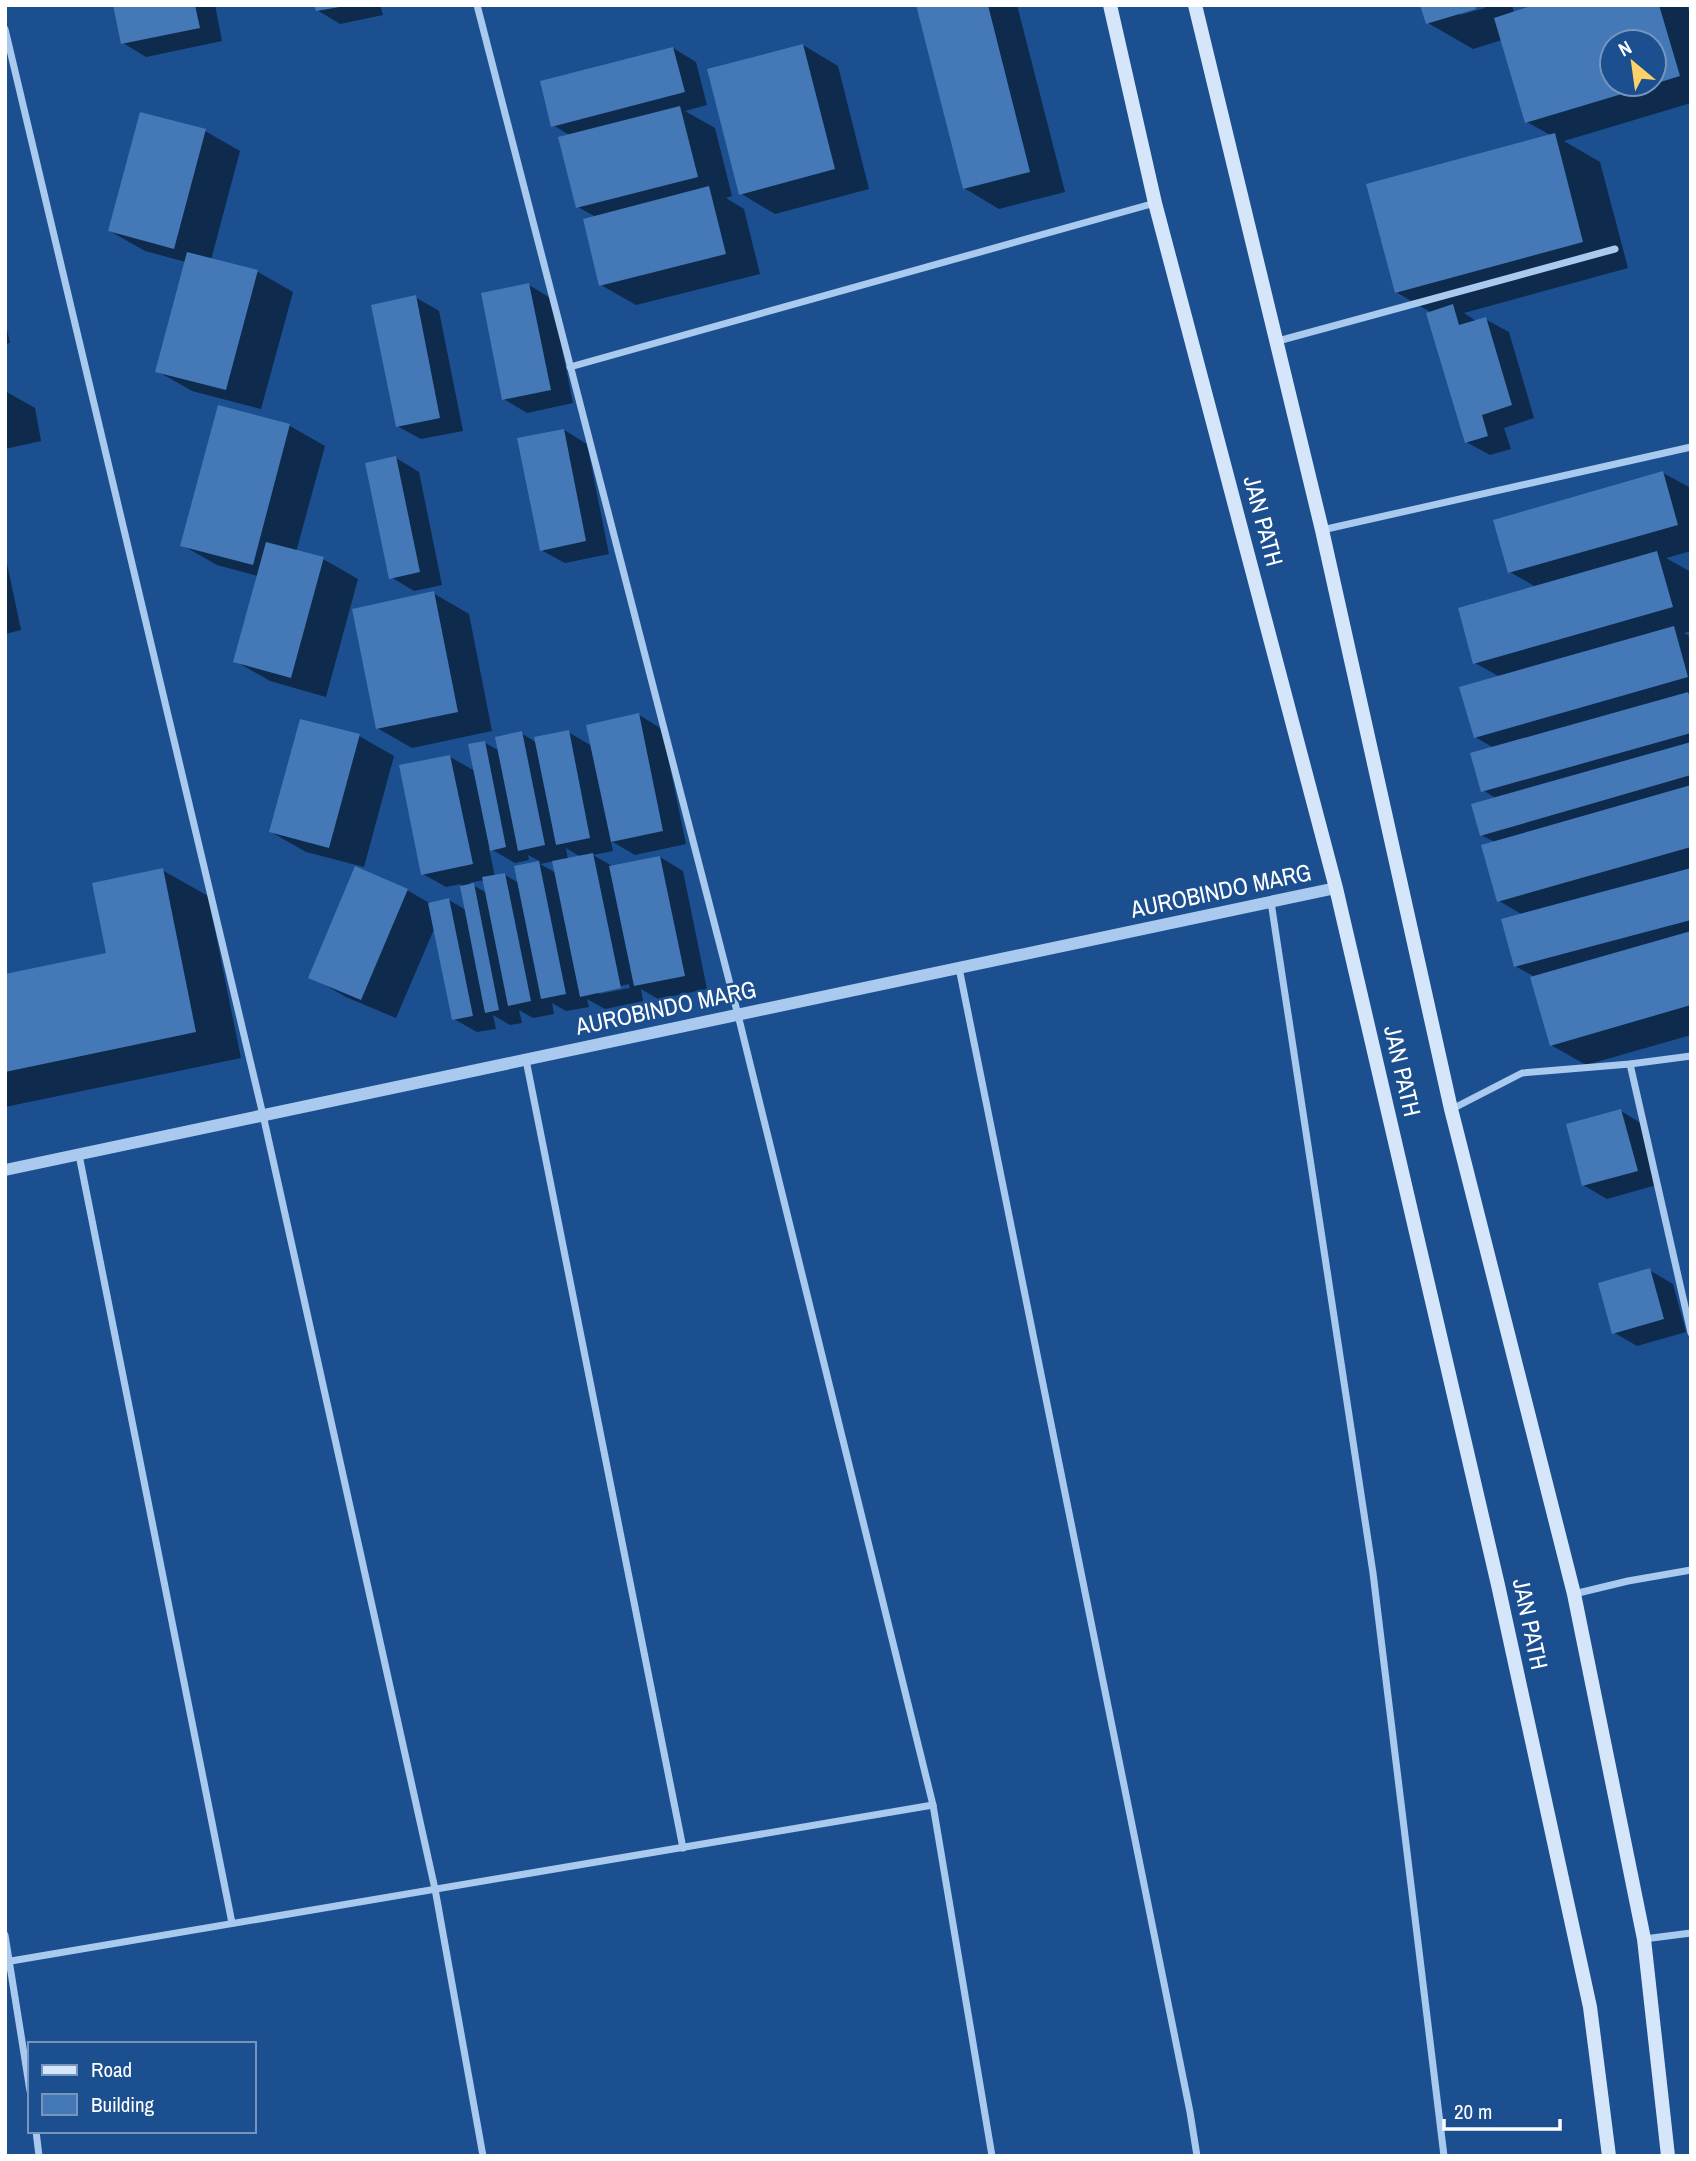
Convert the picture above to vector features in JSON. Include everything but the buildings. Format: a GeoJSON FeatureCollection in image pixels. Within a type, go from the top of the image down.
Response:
{"type":"FeatureCollection","features":[{"type":"Feature","properties":{"kind":"main road","name":"JAN PATH"},"geometry":{"type":"LineString","coordinates":[[1110,5],[1155,203],[1336,888],[1498,1585],[1590,2007],[1609,2156]]}},
{"type":"Feature","properties":{"kind":"main road","name":"JAN PATH"},"geometry":{"type":"LineString","coordinates":[[1195,5],[1322,530],[1451,1109],[1574,1594],[1644,1940],[1668,2156]]}},
{"type":"Feature","properties":{"kind":"street"},"geometry":{"type":"LineString","coordinates":[[477,5],[738,1015],[933,1805],[992,2156]]}},
{"type":"Feature","properties":{"kind":"street"},"geometry":{"type":"LineString","coordinates":[[5,29],[263,1115],[435,1889],[483,2156]]}},
{"type":"Feature","properties":{"kind":"street"},"geometry":{"type":"LineString","coordinates":[[570,367],[1155,203]]}},
{"type":"Feature","properties":{"kind":"street"},"geometry":{"type":"LineString","coordinates":[[1278,341],[1615,249]]}},
{"type":"Feature","properties":{"kind":"street"},"geometry":{"type":"LineString","coordinates":[[1322,530],[1691,447]]}},
{"type":"Feature","properties":{"kind":"street","name":"AUROBINDO MARG"},"geometry":{"type":"LineString","coordinates":[[5,1170],[1336,888]]}},
{"type":"Feature","properties":{"kind":"street"},"geometry":{"type":"LineString","coordinates":[[1271,902],[1373,1573],[1444,2156]]}},
{"type":"Feature","properties":{"kind":"street"},"geometry":{"type":"LineString","coordinates":[[959,968],[1188,2098],[1197,2156]]}},
{"type":"Feature","properties":{"kind":"street"},"geometry":{"type":"LineString","coordinates":[[1451,1109],[1522,1073],[1691,1056]]}},
{"type":"Feature","properties":{"kind":"street"},"geometry":{"type":"LineString","coordinates":[[526,1060],[683,1848]]}},
{"type":"Feature","properties":{"kind":"street"},"geometry":{"type":"LineString","coordinates":[[1630,1064],[1691,1333]]}},
{"type":"Feature","properties":{"kind":"street"},"geometry":{"type":"LineString","coordinates":[[79,1155],[232,1923]]}},
{"type":"Feature","properties":{"kind":"street"},"geometry":{"type":"LineString","coordinates":[[1574,1594],[1691,1570]]}},
{"type":"Feature","properties":{"kind":"street"},"geometry":{"type":"LineString","coordinates":[[8,1962],[933,1805]]}},
{"type":"Feature","properties":{"kind":"street"},"geometry":{"type":"LineString","coordinates":[[1644,1940],[1691,1933]]}},
{"type":"Feature","properties":{"kind":"street"},"geometry":{"type":"LineString","coordinates":[[5,1935],[28,2079]]}},
{"type":"Feature","properties":{"kind":"street"},"geometry":{"type":"LineString","coordinates":[[36,2133],[39,2156]]}}]}
